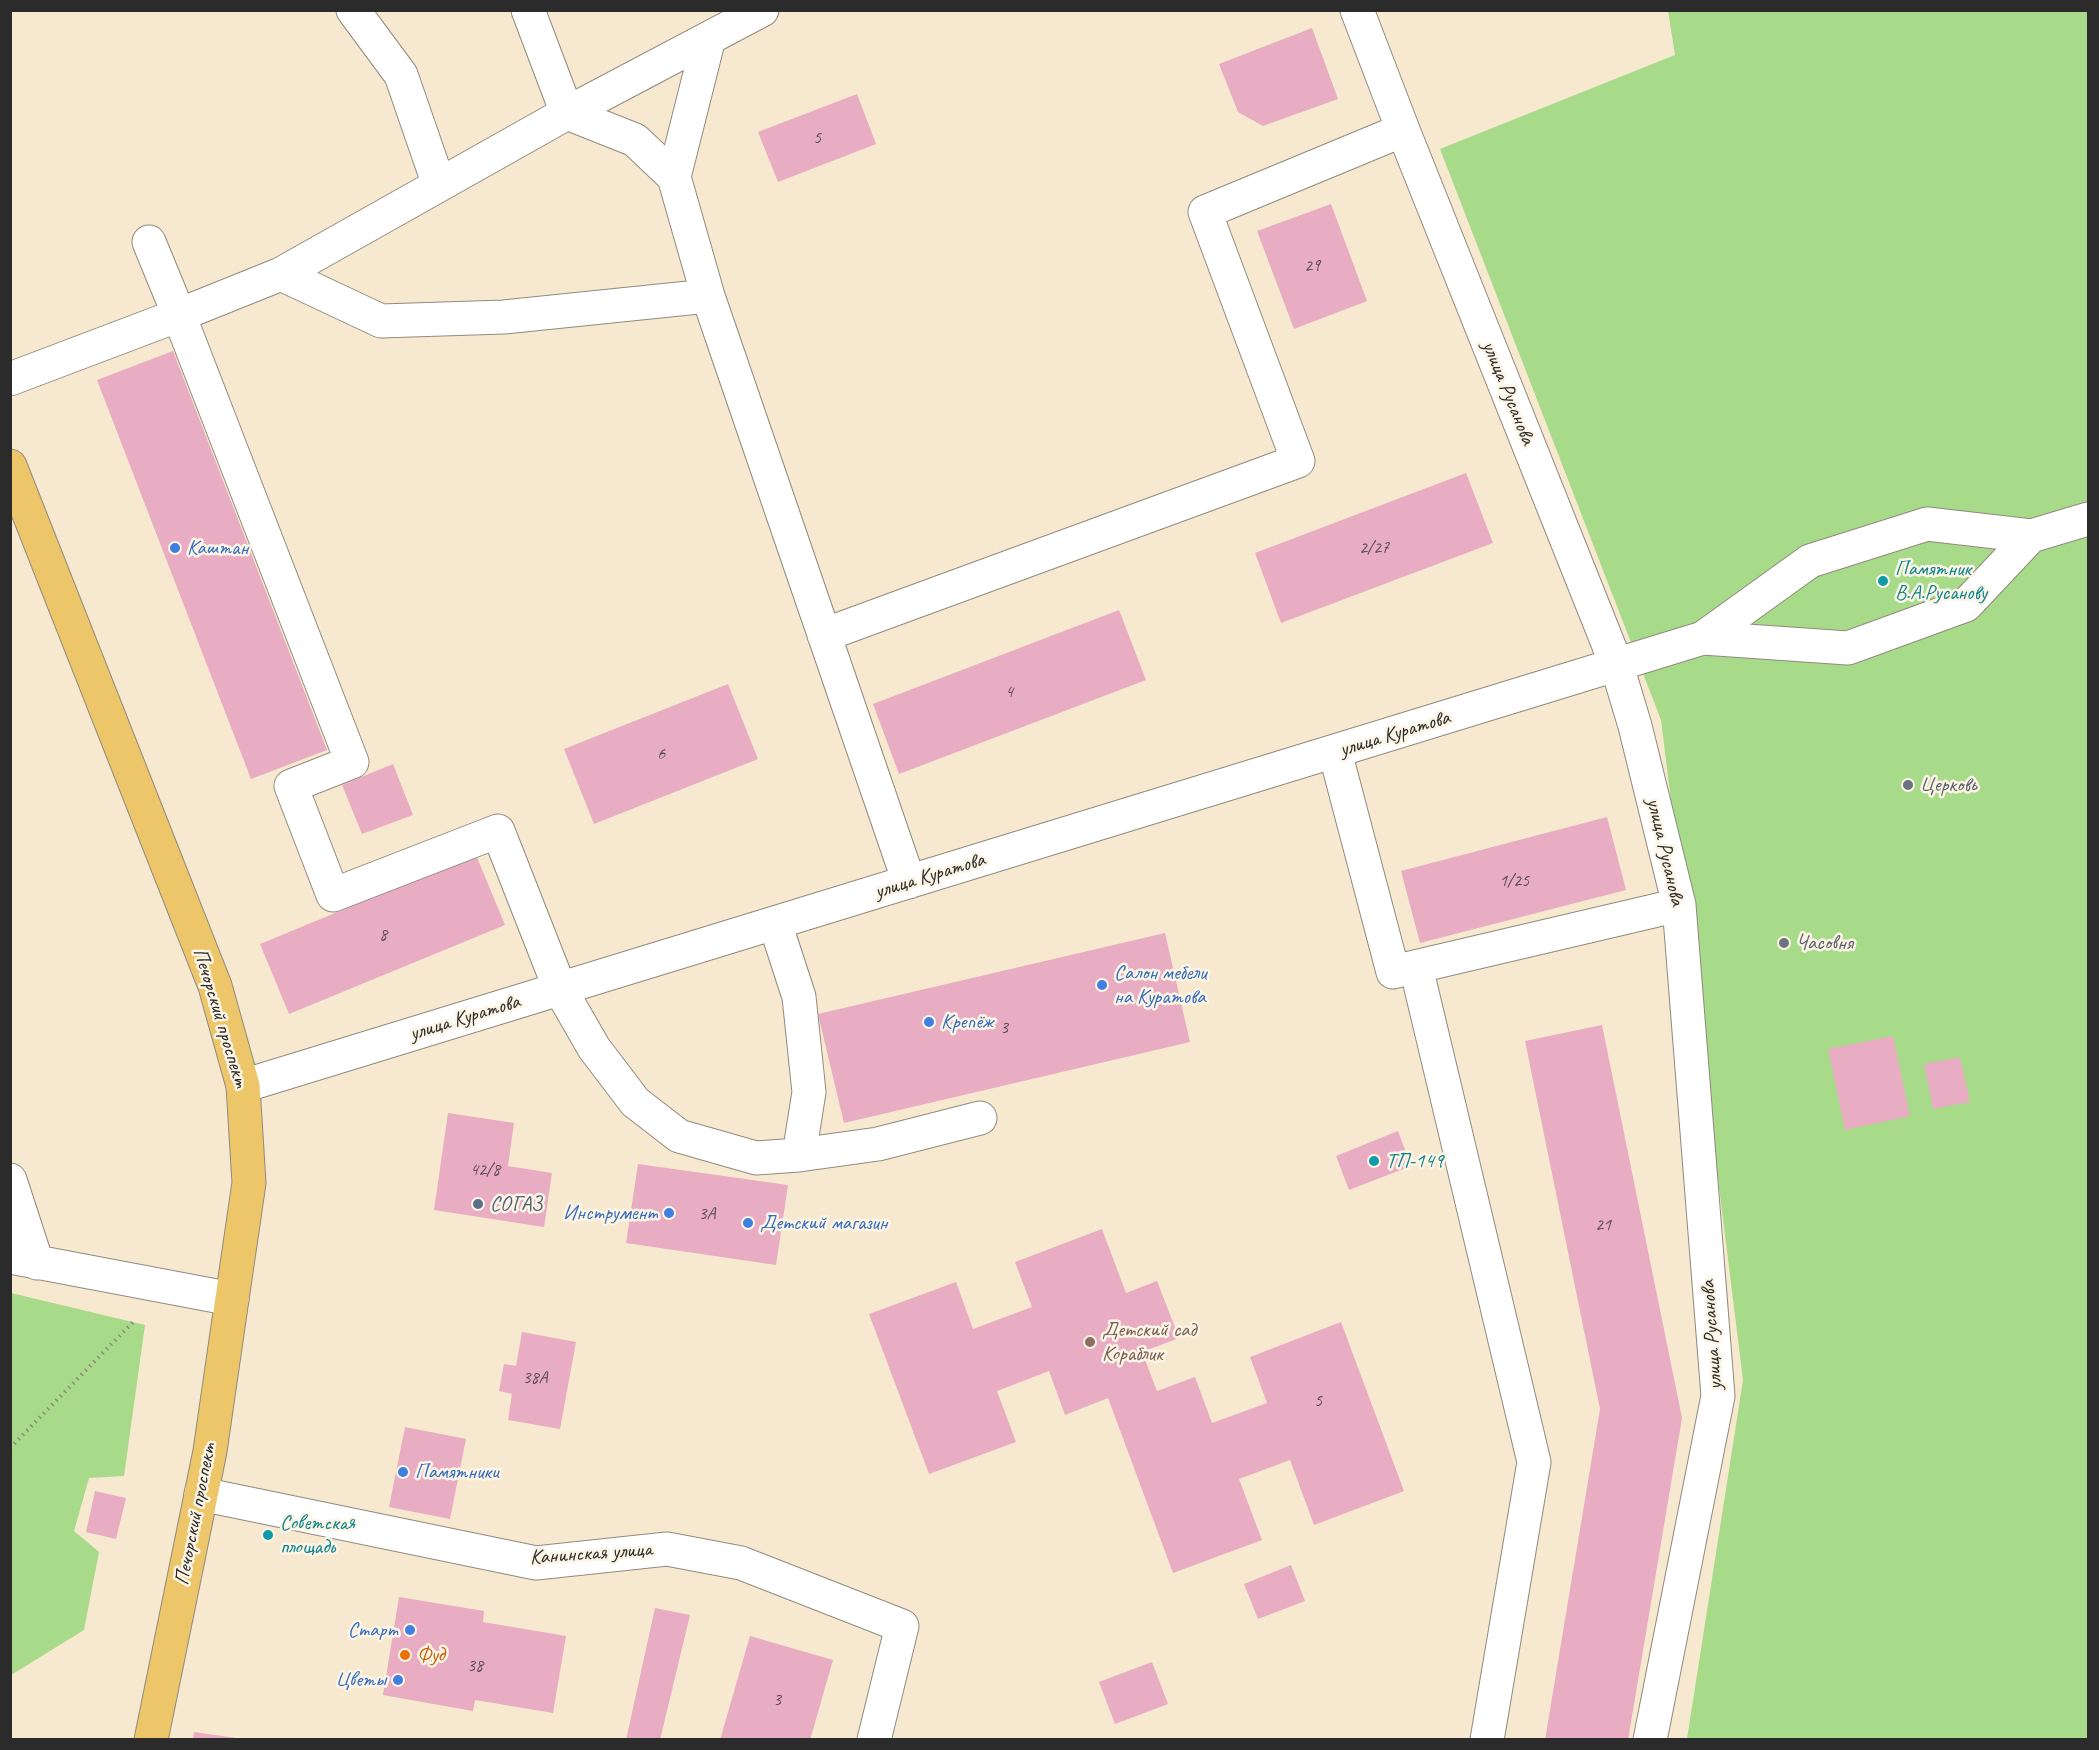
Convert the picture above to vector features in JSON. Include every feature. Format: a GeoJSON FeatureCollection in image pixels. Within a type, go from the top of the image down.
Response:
{"type":"FeatureCollection","features":[{"type":"Feature","properties":{"kind":"main road","name":"Печорский проспект"},"geometry":{"type":"LineString","coordinates":[[10,466],[215,986],[243,1086],[249,1183],[201,1494],[150,1740]]}},
{"type":"Feature","properties":{"kind":"street"},"geometry":{"type":"LineString","coordinates":[[353,10],[401,75],[439,185]]}},
{"type":"Feature","properties":{"kind":"street"},"geometry":{"type":"LineString","coordinates":[[528,10],[567,113],[635,140],[674,177]]}},
{"type":"Feature","properties":{"kind":"street"},"geometry":{"type":"LineString","coordinates":[[10,379],[280,274],[567,113],[762,10]]}},
{"type":"Feature","properties":{"kind":"street","name":"улица Русанова"},"geometry":{"type":"LineString","coordinates":[[1357,10],[1617,666],[1635,726],[1679,904],[1718,1396],[1650,1740]]}},
{"type":"Feature","properties":{"kind":"street"},"geometry":{"type":"LineString","coordinates":[[709,38],[674,177],[708,296],[909,882]]}},
{"type":"Feature","properties":{"kind":"street"},"geometry":{"type":"LineString","coordinates":[[824,635],[1298,461],[1205,212],[1403,130]]}},
{"type":"Feature","properties":{"kind":"street"},"geometry":{"type":"LineString","coordinates":[[149,242],[352,762],[291,786],[333,895],[498,831],[560,989],[594,1048],[635,1102],[679,1136],[756,1158],[799,1155],[878,1144],[980,1118]]}},
{"type":"Feature","properties":{"kind":"street"},"geometry":{"type":"LineString","coordinates":[[280,274],[381,321],[504,317],[708,296]]}},
{"type":"Feature","properties":{"kind":"street"},"geometry":{"type":"LineString","coordinates":[[1703,638],[1810,561],[1927,524],[2031,536],[2088,519]]}},
{"type":"Feature","properties":{"kind":"street"},"geometry":{"type":"LineString","coordinates":[[1703,638],[1848,648],[1966,605],[2031,536]]}},
{"type":"Feature","properties":{"kind":"street","name":"улица Куратова"},"geometry":{"type":"LineString","coordinates":[[243,1086],[1703,638]]}},
{"type":"Feature","properties":{"kind":"street"},"geometry":{"type":"LineString","coordinates":[[1335,752],[1393,972],[1679,904]]}},
{"type":"Feature","properties":{"kind":"street"},"geometry":{"type":"LineString","coordinates":[[775,923],[799,997],[809,1092],[799,1155]]}},
{"type":"Feature","properties":{"kind":"street"},"geometry":{"type":"LineString","coordinates":[[1416,967],[1534,1462],[1487,1740]]}},
{"type":"Feature","properties":{"kind":"street"},"geometry":{"type":"LineString","coordinates":[[10,1180],[24,1260],[232,1299]]}},
{"type":"Feature","properties":{"kind":"street","name":"Канинская улица"},"geometry":{"type":"LineString","coordinates":[[201,1494],[536,1563],[667,1549],[741,1563],[902,1626],[874,1740]]}},
{"type":"Feature","properties":{"kind":"path"},"geometry":{"type":"LineString","coordinates":[[10,1448],[166,1288]]}},
{"type":"Feature","properties":{"kind":"green space"},"geometry":{"type":"Polygon","coordinates":[[[1668,11],[2088,11],[2088,1739],[1687,1739],[1743,1380],[1661,720],[1440,149],[1675,55],[1668,11]]]}},
{"type":"Feature","properties":{"kind":"green space"},"geometry":{"type":"Polygon","coordinates":[[[11,1293],[145,1325],[124,1476],[89,1478],[74,1531],[99,1552],[84,1630],[11,1675],[11,1293]]]}},
{"type":"Feature","properties":{"kind":"building"},"geometry":{"type":"Polygon","coordinates":[[[1312,28],[1338,99],[1263,126],[1238,112],[1219,64],[1312,28]]]}},
{"type":"Feature","properties":{"kind":"building"},"geometry":{"type":"Polygon","coordinates":[[[857,94],[876,144],[778,182],[758,132],[857,94]]]}},
{"type":"Feature","properties":{"kind":"building"},"geometry":{"type":"Polygon","coordinates":[[[1331,204],[1367,301],[1294,329],[1257,231],[1331,204]]]}},
{"type":"Feature","properties":{"kind":"building"},"geometry":{"type":"Polygon","coordinates":[[[173,351],[327,750],[251,779],[97,380],[173,351]]]}},
{"type":"Feature","properties":{"kind":"building"},"geometry":{"type":"Polygon","coordinates":[[[1466,473],[1493,543],[1281,623],[1255,553],[1466,473]]]}},
{"type":"Feature","properties":{"kind":"building"},"geometry":{"type":"Polygon","coordinates":[[[1119,610],[1146,680],[899,774],[873,704],[1119,610]]]}},
{"type":"Feature","properties":{"kind":"building"},"geometry":{"type":"Polygon","coordinates":[[[728,684],[758,759],[594,824],[564,749],[728,684]]]}},
{"type":"Feature","properties":{"kind":"building"},"geometry":{"type":"Polygon","coordinates":[[[393,764],[413,815],[362,834],[342,785],[393,764]]]}},
{"type":"Feature","properties":{"kind":"building"},"geometry":{"type":"Polygon","coordinates":[[[1607,817],[1626,890],[1420,943],[1401,871],[1607,817]]]}},
{"type":"Feature","properties":{"kind":"building"},"geometry":{"type":"Polygon","coordinates":[[[476,855],[505,925],[289,1014],[260,944],[476,855]]]}},
{"type":"Feature","properties":{"kind":"building"},"geometry":{"type":"Polygon","coordinates":[[[1165,933],[1190,1042],[844,1123],[818,1014],[1165,933]]]}},
{"type":"Feature","properties":{"kind":"building"},"geometry":{"type":"Polygon","coordinates":[[[1602,1025],[1682,1418],[1628,1740],[1545,1740],[1600,1409],[1525,1041],[1602,1025]]]}},
{"type":"Feature","properties":{"kind":"building"},"geometry":{"type":"Polygon","coordinates":[[[1893,1036],[1910,1116],[1845,1130],[1828,1049],[1893,1036]]]}},
{"type":"Feature","properties":{"kind":"building"},"geometry":{"type":"Polygon","coordinates":[[[1960,1057],[1970,1102],[1933,1109],[1924,1064],[1960,1057]]]}},
{"type":"Feature","properties":{"kind":"building"},"geometry":{"type":"Polygon","coordinates":[[[448,1113],[514,1123],[508,1166],[552,1173],[544,1227],[434,1210],[448,1113]]]}},
{"type":"Feature","properties":{"kind":"building","name":"ТП-149"},"geometry":{"type":"Polygon","coordinates":[[[1398,1131],[1411,1166],[1349,1190],[1336,1156],[1398,1131]]]}},
{"type":"Feature","properties":{"kind":"building"},"geometry":{"type":"Polygon","coordinates":[[[638,1164],[788,1185],[776,1265],[626,1243],[638,1164]]]}},
{"type":"Feature","properties":{"kind":"building"},"geometry":{"type":"Polygon","coordinates":[[[1102,1229],[1126,1293],[1157,1281],[1179,1338],[1142,1352],[1157,1391],[1195,1377],[1212,1423],[1267,1403],[1250,1357],[1341,1322],[1404,1491],[1314,1525],[1290,1460],[1239,1479],[1262,1540],[1173,1573],[1108,1398],[1065,1415],[1049,1371],[997,1391],[1016,1442],[929,1474],[869,1314],[956,1282],[973,1329],[1032,1307],[1015,1262],[1102,1229]]]}},
{"type":"Feature","properties":{"kind":"building"},"geometry":{"type":"Polygon","coordinates":[[[522,1332],[576,1342],[560,1429],[508,1420],[512,1394],[499,1391],[504,1364],[516,1366],[522,1332]]]}},
{"type":"Feature","properties":{"kind":"building"},"geometry":{"type":"Polygon","coordinates":[[[405,1427],[466,1439],[450,1519],[389,1507],[405,1427]]]}},
{"type":"Feature","properties":{"kind":"building"},"geometry":{"type":"Polygon","coordinates":[[[95,1491],[126,1498],[116,1539],[86,1532],[95,1491]]]}},
{"type":"Feature","properties":{"kind":"building"},"geometry":{"type":"Polygon","coordinates":[[[1291,1565],[1305,1601],[1258,1619],[1244,1584],[1291,1565]]]}},
{"type":"Feature","properties":{"kind":"building"},"geometry":{"type":"Polygon","coordinates":[[[399,1597],[484,1611],[483,1622],[566,1636],[553,1713],[475,1700],[473,1711],[383,1695],[399,1597]]]}},
{"type":"Feature","properties":{"kind":"building"},"geometry":{"type":"Polygon","coordinates":[[[655,1608],[690,1615],[660,1740],[626,1740],[655,1608]]]}},
{"type":"Feature","properties":{"kind":"building"},"geometry":{"type":"Polygon","coordinates":[[[750,1636],[833,1660],[810,1740],[720,1740],[750,1636]]]}},
{"type":"Feature","properties":{"kind":"building"},"geometry":{"type":"Polygon","coordinates":[[[1152,1662],[1168,1704],[1115,1724],[1099,1682],[1152,1662]]]}},
{"type":"Feature","properties":{"kind":"building"},"geometry":{"type":"Polygon","coordinates":[[[194,1732],[236,1738],[236,1740],[193,1740],[194,1732]]]}},
{"type":"Feature","properties":{"kind":"place","name":"Каштан"},"geometry":{"type":"Point","coordinates":[175,548]}},
{"type":"Feature","properties":{"kind":"place","name":"Памятник В.А.Русанову"},"geometry":{"type":"Point","coordinates":[1883,581]}},
{"type":"Feature","properties":{"kind":"place","name":"Церковь"},"geometry":{"type":"Point","coordinates":[1908,785]}},
{"type":"Feature","properties":{"kind":"place","name":"Часовня"},"geometry":{"type":"Point","coordinates":[1784,943]}},
{"type":"Feature","properties":{"kind":"place","name":"Салон мебели на Куратова"},"geometry":{"type":"Point","coordinates":[1102,985]}},
{"type":"Feature","properties":{"kind":"place","name":"Крепёж"},"geometry":{"type":"Point","coordinates":[929,1022]}},
{"type":"Feature","properties":{"kind":"place","name":"ТП-149"},"geometry":{"type":"Point","coordinates":[1374,1161]}},
{"type":"Feature","properties":{"kind":"place","name":"СОГАЗ"},"geometry":{"type":"Point","coordinates":[478,1204]}},
{"type":"Feature","properties":{"kind":"place","name":"Инструмент"},"geometry":{"type":"Point","coordinates":[669,1213]}},
{"type":"Feature","properties":{"kind":"place","name":"Детский магазин"},"geometry":{"type":"Point","coordinates":[748,1223]}},
{"type":"Feature","properties":{"kind":"place","name":"Детский сад Кораблик"},"geometry":{"type":"Point","coordinates":[1090,1342]}},
{"type":"Feature","properties":{"kind":"place","name":"Памятники"},"geometry":{"type":"Point","coordinates":[403,1472]}},
{"type":"Feature","properties":{"kind":"place","name":"Советская площадь"},"geometry":{"type":"Point","coordinates":[268,1535]}},
{"type":"Feature","properties":{"kind":"place","name":"Старт"},"geometry":{"type":"Point","coordinates":[410,1630]}},
{"type":"Feature","properties":{"kind":"place","name":"Фуд"},"geometry":{"type":"Point","coordinates":[405,1655]}},
{"type":"Feature","properties":{"kind":"place","name":"Цветы"},"geometry":{"type":"Point","coordinates":[398,1680]}}]}
